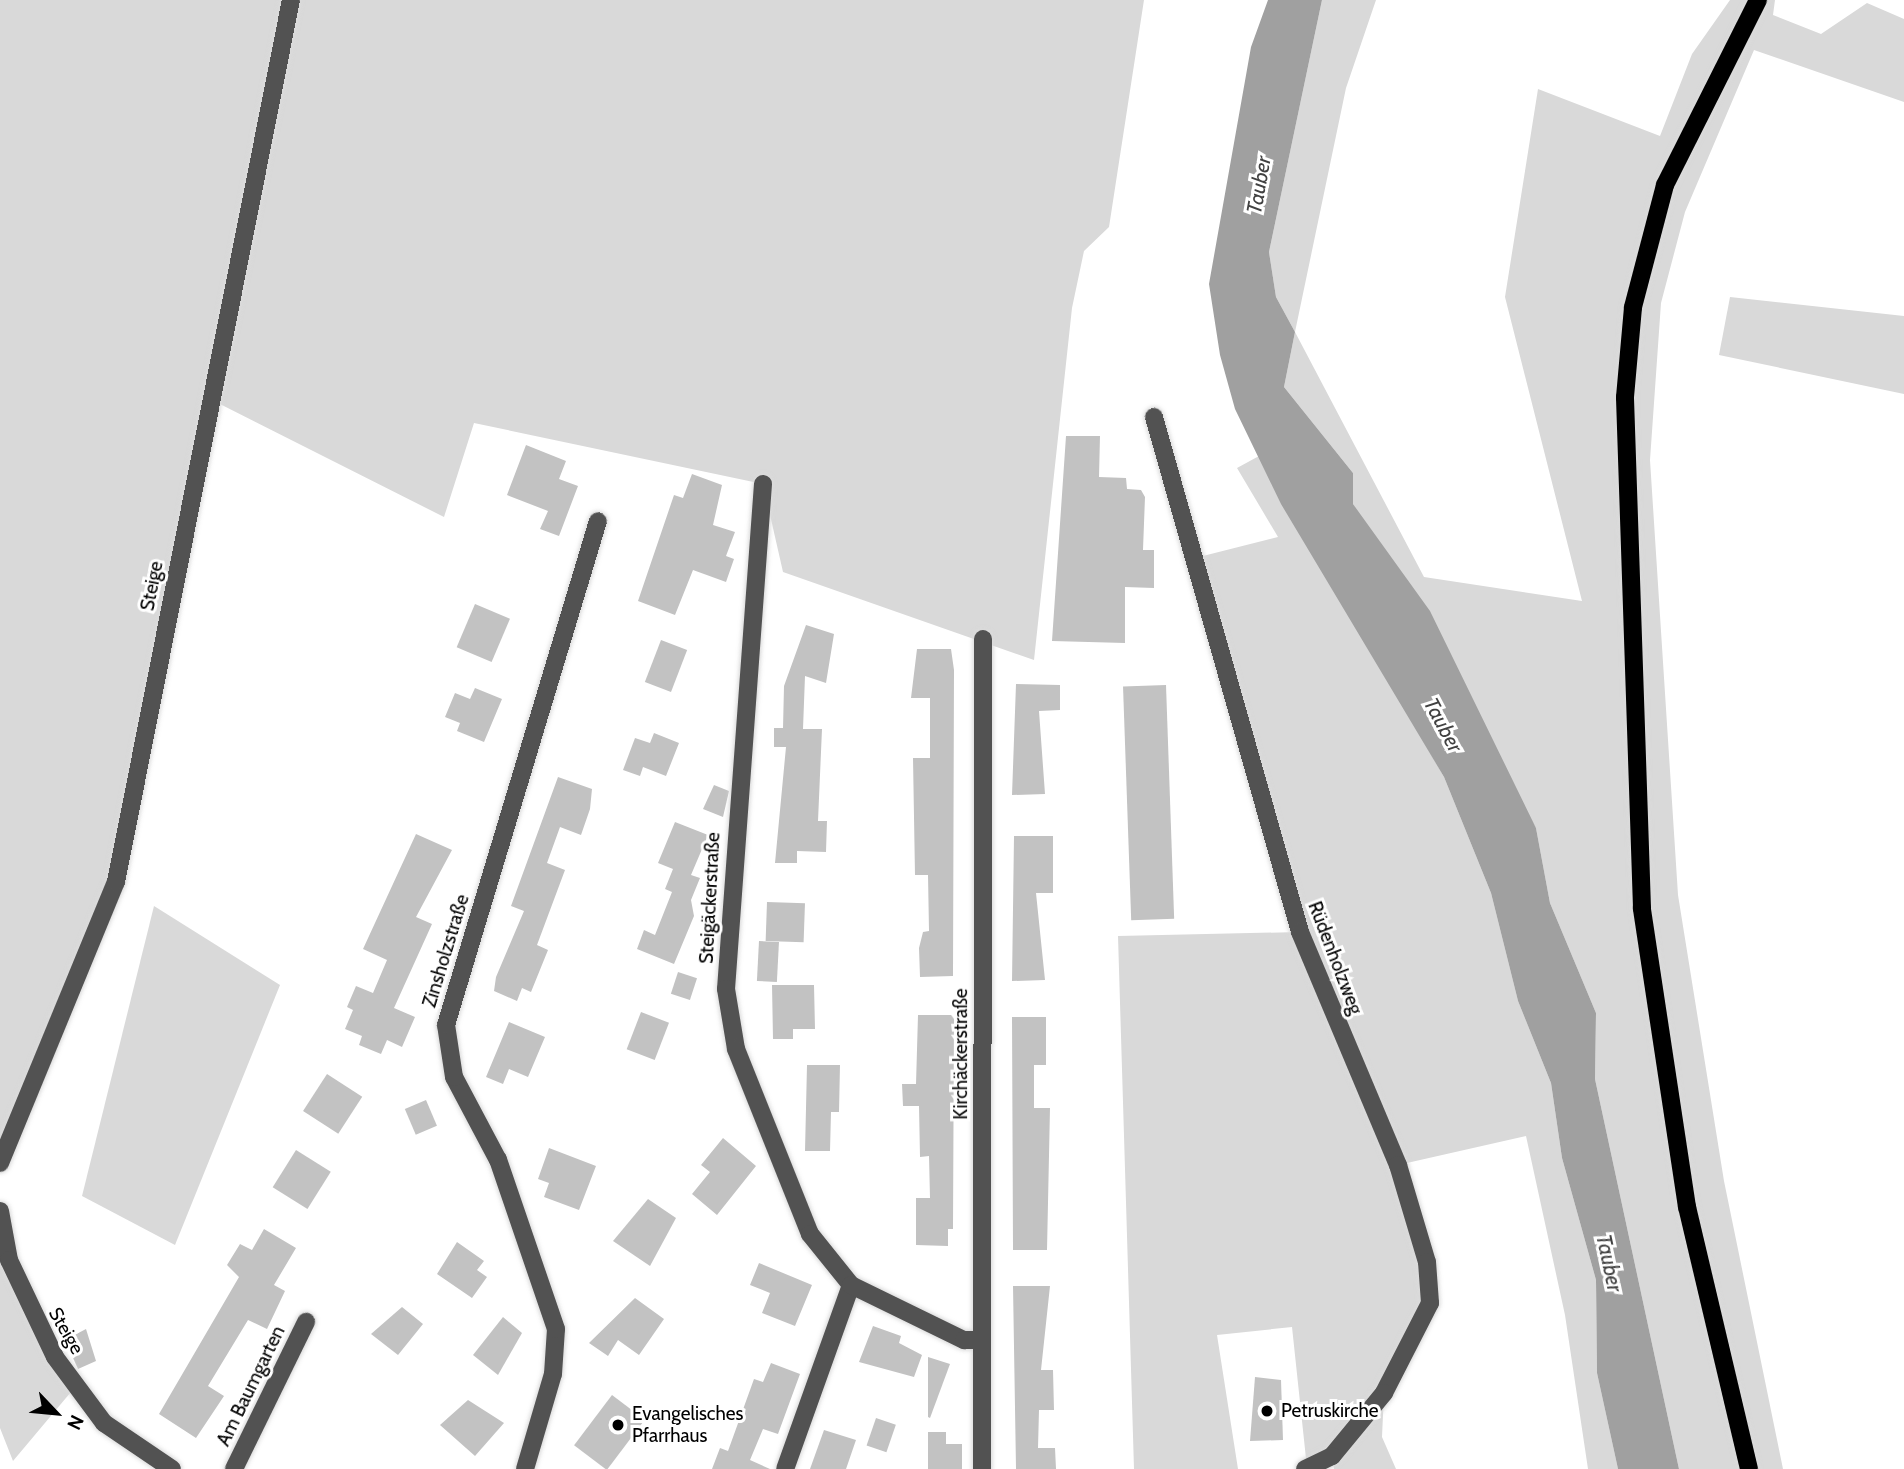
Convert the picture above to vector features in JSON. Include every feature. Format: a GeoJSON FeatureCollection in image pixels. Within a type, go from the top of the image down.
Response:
{"type":"FeatureCollection","features":[{"type":"Feature","properties":{"kind":"main road"},"geometry":{"type":"LineString","coordinates":[[1749,1469],[1687,1207],[1642,908],[1625,397],[1633,307],[1665,185],[1758,0]]}},
{"type":"Feature","properties":{"kind":"street","name":"Steige"},"geometry":{"type":"LineString","coordinates":[[0,1163],[116,882],[291,0]]}},
{"type":"Feature","properties":{"kind":"street","name":"Rüdenholzweg"},"geometry":{"type":"LineString","coordinates":[[1154,417],[1300,932],[1398,1165],[1427,1262],[1430,1303],[1384,1393],[1340,1448],[1305,1469]]}},
{"type":"Feature","properties":{"kind":"street","name":"Steigäckerstraße"},"geometry":{"type":"LineString","coordinates":[[763,484],[726,989],[736,1049],[810,1234],[851,1285],[964,1340],[982,1340]]}},
{"type":"Feature","properties":{"kind":"street","name":"Zinsholzstraße"},"geometry":{"type":"LineString","coordinates":[[525,1469],[554,1374],[556,1329],[498,1160],[454,1077],[446,1025],[598,521]]}},
{"type":"Feature","properties":{"kind":"street","name":"Kirchäckerstraße"},"geometry":{"type":"LineString","coordinates":[[982,1469],[983,639]]}},
{"type":"Feature","properties":{"kind":"street","name":"Steige"},"geometry":{"type":"LineString","coordinates":[[0,1211],[17,1280],[55,1357],[104,1423],[172,1469]]}},
{"type":"Feature","properties":{"kind":"street"},"geometry":{"type":"LineString","coordinates":[[785,1469],[851,1285]]}},
{"type":"Feature","properties":{"kind":"street","name":"Am Baumgarten"},"geometry":{"type":"LineString","coordinates":[[234,1469],[306,1322]]}},
{"type":"Feature","properties":{"kind":"shaded area"},"geometry":{"type":"Polygon","coordinates":[[[0,0],[1144,0],[1109,227],[1084,251],[1072,308],[1034,660],[783,572],[763,484],[474,423],[444,517],[210,399],[116,882],[0,1163],[0,0]]]}},
{"type":"Feature","properties":{"kind":"shaded area"},"geometry":{"type":"Polygon","coordinates":[[[1322,0],[1376,0],[1346,88],[1295,332],[1276,297],[1269,252],[1322,0]]]}},
{"type":"Feature","properties":{"kind":"shaded area"},"geometry":{"type":"Polygon","coordinates":[[[1730,0],[1775,0],[1773,15],[1821,34],[1867,3],[1904,19],[1904,102],[1754,50],[1685,212],[1661,303],[1650,460],[1678,895],[1724,1181],[1783,1469],[1679,1469],[1595,1079],[1596,1013],[1550,903],[1536,828],[1353,504],[1353,473],[1284,387],[1295,332],[1424,577],[1582,601],[1505,297],[1538,89],[1660,136],[1692,54],[1730,0]]]}},
{"type":"Feature","properties":{"kind":"shaded area"},"geometry":{"type":"Polygon","coordinates":[[[1730,297],[1904,316],[1904,394],[1719,355],[1730,297]]]}},
{"type":"Feature","properties":{"kind":"shaded area"},"geometry":{"type":"Polygon","coordinates":[[[1259,456],[1444,777],[1491,893],[1518,1001],[1551,1083],[1562,1158],[1596,1280],[1597,1373],[1618,1469],[1588,1469],[1565,1315],[1526,1136],[1398,1165],[1430,1303],[1384,1393],[1382,1437],[1396,1469],[1334,1469],[1332,1457],[1307,1468],[1292,1327],[1217,1335],[1238,1469],[1134,1469],[1118,936],[1299,932],[1195,558],[1278,537],[1237,468],[1259,456]]]}},
{"type":"Feature","properties":{"kind":"shaded area"},"geometry":{"type":"Polygon","coordinates":[[[154,906],[280,985],[175,1245],[82,1196],[154,906]]]}},
{"type":"Feature","properties":{"kind":"shaded area"},"geometry":{"type":"Polygon","coordinates":[[[0,1211],[9,1260],[76,1386],[13,1461],[0,1428],[0,1211]]]}},
{"type":"Feature","properties":{"kind":"water","name":"Tauber"},"geometry":{"type":"Polygon","coordinates":[[[1268,0],[1322,0],[1269,252],[1276,297],[1295,332],[1284,387],[1353,473],[1353,504],[1430,611],[1536,828],[1550,903],[1596,1013],[1595,1079],[1679,1469],[1618,1469],[1597,1373],[1596,1280],[1562,1158],[1551,1083],[1518,1001],[1491,893],[1444,777],[1281,504],[1235,409],[1220,355],[1209,284],[1251,47],[1268,0]]]}},
{"type":"Feature","properties":{"kind":"building"},"geometry":{"type":"Polygon","coordinates":[[[1066,436],[1100,436],[1099,477],[1126,478],[1127,489],[1141,490],[1145,497],[1143,550],[1154,550],[1154,588],[1125,587],[1125,643],[1052,641],[1066,436]]]}},
{"type":"Feature","properties":{"kind":"building"},"geometry":{"type":"Polygon","coordinates":[[[526,445],[566,461],[559,479],[578,486],[559,536],[540,529],[548,511],[507,495],[526,445]]]}},
{"type":"Feature","properties":{"kind":"building"},"geometry":{"type":"Polygon","coordinates":[[[692,474],[722,485],[713,525],[735,532],[726,556],[734,559],[726,582],[693,570],[675,615],[638,601],[674,495],[683,498],[692,474]]]}},
{"type":"Feature","properties":{"kind":"building"},"geometry":{"type":"Polygon","coordinates":[[[475,604],[510,619],[492,662],[457,647],[475,604]]]}},
{"type":"Feature","properties":{"kind":"building"},"geometry":{"type":"Polygon","coordinates":[[[806,625],[834,634],[826,683],[805,676],[803,729],[822,729],[818,821],[827,821],[826,852],[797,851],[797,863],[775,863],[786,747],[774,747],[774,728],[783,728],[784,686],[806,625]]]}},
{"type":"Feature","properties":{"kind":"building"},"geometry":{"type":"Polygon","coordinates":[[[661,640],[687,650],[671,692],[645,682],[661,640]]]}},
{"type":"Feature","properties":{"kind":"building"},"geometry":{"type":"Polygon","coordinates":[[[917,649],[951,649],[954,670],[953,976],[920,977],[919,948],[923,932],[929,931],[928,875],[915,875],[913,758],[930,758],[930,698],[911,698],[917,649]]]}},
{"type":"Feature","properties":{"kind":"building"},"geometry":{"type":"Polygon","coordinates":[[[1016,684],[1060,685],[1060,710],[1039,711],[1045,794],[1012,795],[1016,684]]]}},
{"type":"Feature","properties":{"kind":"building"},"geometry":{"type":"Polygon","coordinates":[[[1166,685],[1174,919],[1131,920],[1123,687],[1166,685]]]}},
{"type":"Feature","properties":{"kind":"building"},"geometry":{"type":"Polygon","coordinates":[[[475,688],[502,699],[484,742],[457,731],[460,723],[445,717],[455,693],[470,699],[475,688]]]}},
{"type":"Feature","properties":{"kind":"building"},"geometry":{"type":"Polygon","coordinates":[[[654,733],[679,743],[666,776],[643,767],[640,776],[623,770],[635,738],[650,743],[654,733]]]}},
{"type":"Feature","properties":{"kind":"building"},"geometry":{"type":"Polygon","coordinates":[[[558,777],[592,789],[590,809],[581,835],[560,827],[547,863],[565,870],[537,945],[548,950],[531,992],[522,988],[517,1001],[494,991],[496,977],[524,911],[511,906],[558,777]]]}},
{"type":"Feature","properties":{"kind":"building"},"geometry":{"type":"Polygon","coordinates":[[[714,785],[729,791],[723,817],[703,809],[714,785]]]}},
{"type":"Feature","properties":{"kind":"building"},"geometry":{"type":"Polygon","coordinates":[[[675,822],[708,835],[691,875],[700,878],[691,900],[694,916],[674,964],[637,949],[644,930],[655,935],[672,892],[665,889],[673,869],[658,863],[675,822]]]}},
{"type":"Feature","properties":{"kind":"building"},"geometry":{"type":"Polygon","coordinates":[[[416,834],[452,850],[416,917],[432,924],[394,1008],[415,1017],[402,1047],[387,1040],[381,1054],[359,1045],[362,1036],[345,1029],[353,1010],[347,1007],[356,986],[373,993],[387,960],[363,949],[416,834]]]}},
{"type":"Feature","properties":{"kind":"building"},"geometry":{"type":"Polygon","coordinates":[[[1014,836],[1053,836],[1053,893],[1036,893],[1045,980],[1012,981],[1014,836]]]}},
{"type":"Feature","properties":{"kind":"building"},"geometry":{"type":"Polygon","coordinates":[[[767,902],[805,903],[804,942],[766,941],[767,902]]]}},
{"type":"Feature","properties":{"kind":"building"},"geometry":{"type":"Polygon","coordinates":[[[759,941],[779,942],[777,982],[757,981],[759,941]]]}},
{"type":"Feature","properties":{"kind":"building"},"geometry":{"type":"Polygon","coordinates":[[[678,972],[697,978],[690,1000],[671,994],[678,972]]]}},
{"type":"Feature","properties":{"kind":"building"},"geometry":{"type":"Polygon","coordinates":[[[772,985],[814,985],[815,1029],[793,1029],[793,1039],[773,1039],[772,985]]]}},
{"type":"Feature","properties":{"kind":"building"},"geometry":{"type":"Polygon","coordinates":[[[641,1012],[669,1023],[655,1060],[627,1049],[641,1012]]]}},
{"type":"Feature","properties":{"kind":"building"},"geometry":{"type":"Polygon","coordinates":[[[918,1015],[954,1015],[953,1229],[948,1229],[948,1246],[916,1245],[916,1198],[930,1198],[929,1156],[920,1157],[919,1106],[903,1106],[902,1084],[916,1084],[918,1015]]]}},
{"type":"Feature","properties":{"kind":"building"},"geometry":{"type":"Polygon","coordinates":[[[1012,1017],[1046,1017],[1046,1065],[1034,1065],[1034,1108],[1050,1108],[1047,1250],[1013,1250],[1012,1017]]]}},
{"type":"Feature","properties":{"kind":"building"},"geometry":{"type":"Polygon","coordinates":[[[509,1022],[545,1037],[528,1077],[509,1069],[503,1084],[486,1077],[509,1022]]]}},
{"type":"Feature","properties":{"kind":"building"},"geometry":{"type":"Polygon","coordinates":[[[807,1065],[840,1065],[839,1112],[831,1112],[830,1151],[805,1151],[807,1065]]]}},
{"type":"Feature","properties":{"kind":"building"},"geometry":{"type":"Polygon","coordinates":[[[327,1074],[362,1097],[338,1134],[303,1111],[327,1074]]]}},
{"type":"Feature","properties":{"kind":"building"},"geometry":{"type":"Polygon","coordinates":[[[426,1100],[437,1126],[416,1135],[405,1109],[426,1100]]]}},
{"type":"Feature","properties":{"kind":"building"},"geometry":{"type":"Polygon","coordinates":[[[723,1138],[756,1166],[717,1215],[692,1194],[710,1172],[701,1165],[723,1138]]]}},
{"type":"Feature","properties":{"kind":"building"},"geometry":{"type":"Polygon","coordinates":[[[549,1148],[596,1166],[579,1210],[544,1197],[549,1183],[538,1179],[549,1148]]]}},
{"type":"Feature","properties":{"kind":"building"},"geometry":{"type":"Polygon","coordinates":[[[296,1150],[331,1172],[307,1209],[273,1187],[296,1150]]]}},
{"type":"Feature","properties":{"kind":"building"},"geometry":{"type":"Polygon","coordinates":[[[648,1199],[676,1218],[650,1266],[613,1241],[648,1199]]]}},
{"type":"Feature","properties":{"kind":"building"},"geometry":{"type":"Polygon","coordinates":[[[264,1229],[296,1248],[274,1285],[285,1291],[267,1329],[248,1320],[208,1386],[224,1396],[196,1438],[159,1414],[239,1277],[227,1265],[240,1244],[252,1250],[264,1229]]]}},
{"type":"Feature","properties":{"kind":"building"},"geometry":{"type":"Polygon","coordinates":[[[457,1242],[484,1261],[477,1270],[487,1277],[472,1298],[437,1274],[457,1242]]]}},
{"type":"Feature","properties":{"kind":"building"},"geometry":{"type":"Polygon","coordinates":[[[759,1263],[812,1285],[795,1326],[762,1313],[770,1293],[750,1285],[759,1263]]]}},
{"type":"Feature","properties":{"kind":"building"},"geometry":{"type":"Polygon","coordinates":[[[1013,1286],[1050,1286],[1041,1370],[1053,1370],[1054,1410],[1039,1410],[1038,1448],[1055,1448],[1056,1469],[1016,1469],[1013,1286]]]}},
{"type":"Feature","properties":{"kind":"building"},"geometry":{"type":"Polygon","coordinates":[[[635,1298],[664,1319],[639,1355],[618,1340],[608,1356],[589,1343],[635,1298]]]}},
{"type":"Feature","properties":{"kind":"building"},"geometry":{"type":"Polygon","coordinates":[[[402,1307],[423,1324],[398,1355],[371,1334],[402,1307]]]}},
{"type":"Feature","properties":{"kind":"building"},"geometry":{"type":"Polygon","coordinates":[[[503,1317],[522,1333],[498,1375],[473,1355],[503,1317]]]}},
{"type":"Feature","properties":{"kind":"building"},"geometry":{"type":"Polygon","coordinates":[[[873,1326],[901,1336],[899,1343],[922,1355],[914,1377],[859,1362],[873,1326]]]}},
{"type":"Feature","properties":{"kind":"building"},"geometry":{"type":"Polygon","coordinates":[[[86,1329],[96,1361],[78,1369],[65,1340],[86,1329]]]}},
{"type":"Feature","properties":{"kind":"building"},"geometry":{"type":"Polygon","coordinates":[[[928,1357],[950,1364],[930,1418],[928,1417],[928,1357]]]}},
{"type":"Feature","properties":{"kind":"building"},"geometry":{"type":"Polygon","coordinates":[[[771,1363],[800,1374],[778,1434],[763,1429],[750,1460],[770,1469],[712,1469],[720,1448],[728,1451],[754,1379],[763,1382],[771,1363]]]}},
{"type":"Feature","properties":{"kind":"building","name":"Petruskirche"},"geometry":{"type":"Polygon","coordinates":[[[1255,1377],[1281,1380],[1283,1440],[1250,1441],[1255,1377]]]}},
{"type":"Feature","properties":{"kind":"building","name":"Evangelisches Pfarrhaus"},"geometry":{"type":"Polygon","coordinates":[[[612,1395],[645,1420],[608,1469],[574,1445],[612,1395]]]}},
{"type":"Feature","properties":{"kind":"building"},"geometry":{"type":"Polygon","coordinates":[[[468,1400],[504,1423],[475,1456],[440,1425],[468,1400]]]}},
{"type":"Feature","properties":{"kind":"building"},"geometry":{"type":"Polygon","coordinates":[[[876,1418],[896,1425],[886,1452],[867,1445],[876,1418]]]}},
{"type":"Feature","properties":{"kind":"building"},"geometry":{"type":"Polygon","coordinates":[[[824,1430],[856,1440],[846,1469],[810,1469],[824,1430]]]}},
{"type":"Feature","properties":{"kind":"building"},"geometry":{"type":"Polygon","coordinates":[[[928,1432],[946,1432],[946,1444],[962,1444],[962,1469],[928,1469],[928,1432]]]}},
{"type":"Feature","properties":{"kind":"place","name":"Petruskirche"},"geometry":{"type":"Point","coordinates":[1267,1411]}},
{"type":"Feature","properties":{"kind":"place","name":"Evangelisches Pfarrhaus"},"geometry":{"type":"Point","coordinates":[618,1425]}}]}
